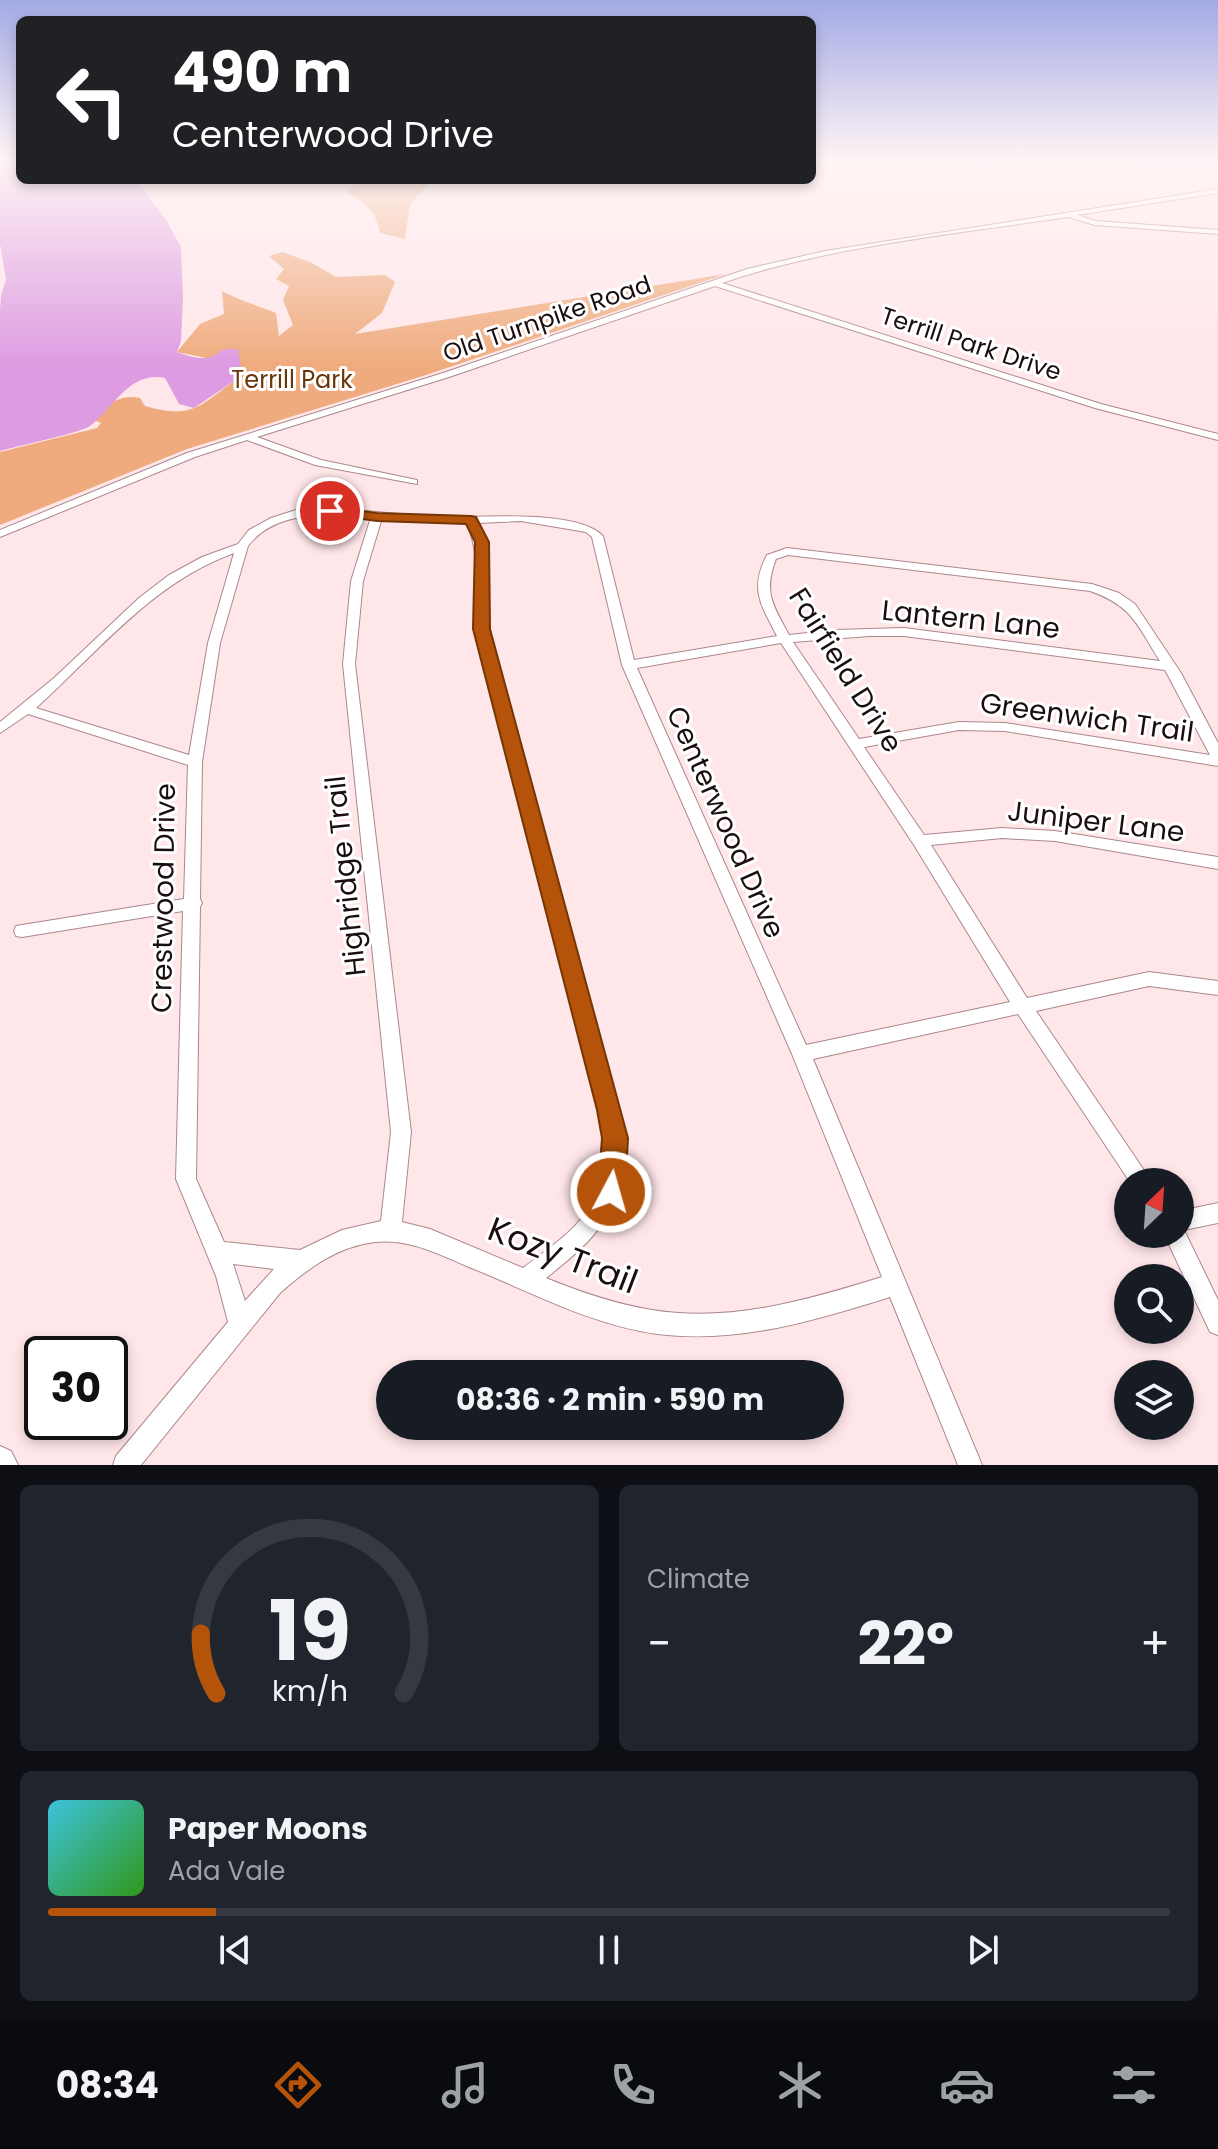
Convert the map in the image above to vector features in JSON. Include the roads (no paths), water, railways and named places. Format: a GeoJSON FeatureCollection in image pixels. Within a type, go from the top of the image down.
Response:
{"type":"FeatureCollection","features":[{"type":"Feature","properties":{"kind":"street","name":"Old Turnpike Road"},"geometry":{"type":"LineString","coordinates":[[0,534],[122,481],[247,437],[446,375],[768,266],[825,253],[977,228]]}},
{"type":"Feature","properties":{"kind":"street"},"geometry":{"type":"LineString","coordinates":[[1168,228],[1218,232]]}},
{"type":"Feature","properties":{"kind":"street","name":"Terrill Park Drive"},"geometry":{"type":"LineString","coordinates":[[714,283],[1098,406],[1218,437]]}},
{"type":"Feature","properties":{"kind":"street"},"geometry":{"type":"LineString","coordinates":[[247,437],[319,463],[413,482]]}},
{"type":"Feature","properties":{"kind":"street","name":"Centerwood Drive"},"geometry":{"type":"LineString","coordinates":[[0,729],[29,710],[155,589],[219,552],[242,546],[253,532],[296,513],[330,511],[377,517],[471,520],[521,518],[589,529],[597,536],[629,665],[801,1054],[893,1285],[970,1465]]}},
{"type":"Feature","properties":{"kind":"street","name":"Highridge Trail"},"geometry":{"type":"LineString","coordinates":[[377,517],[357,581],[349,664],[401,1132],[391,1231]]}},
{"type":"Feature","properties":{"kind":"street"},"geometry":{"type":"LineString","coordinates":[[471,520],[482,542],[484,556],[482,629],[615,1138],[611,1192],[602,1211],[569,1246],[526,1279]]}},
{"type":"Feature","properties":{"kind":"street","name":"Crestwood Drive"},"geometry":{"type":"LineString","coordinates":[[239,1322],[227,1276],[186,1179],[195,762],[214,643],[242,546]]}},
{"type":"Feature","properties":{"kind":"street","name":"Fairfield Drive"},"geometry":{"type":"LineString","coordinates":[[1132,1168],[1023,1007],[920,841],[784,638],[764,599],[765,573],[771,557],[787,551],[1092,588],[1115,596],[1131,607],[1166,666],[1174,673],[1218,758]]}},
{"type":"Feature","properties":{"kind":"street","name":"Lantern Lane"},"geometry":{"type":"LineString","coordinates":[[629,665],[784,638],[872,631],[904,632],[1166,666]]}},
{"type":"Feature","properties":{"kind":"street"},"geometry":{"type":"LineString","coordinates":[[29,710],[195,762]]}},
{"type":"Feature","properties":{"kind":"street","name":"Greenwich Trail"},"geometry":{"type":"LineString","coordinates":[[855,744],[959,726],[1005,727],[1218,758]]}},
{"type":"Feature","properties":{"kind":"street","name":"Juniper Lane"},"geometry":{"type":"LineString","coordinates":[[920,841],[1002,833],[1055,836],[1218,863]]}},
{"type":"Feature","properties":{"kind":"street"},"geometry":{"type":"LineString","coordinates":[[22,931],[194,903]]}},
{"type":"Feature","properties":{"kind":"street"},"geometry":{"type":"LineString","coordinates":[[801,1054],[1149,979],[1218,988]]}},
{"type":"Feature","properties":{"kind":"street"},"geometry":{"type":"LineString","coordinates":[[1194,1218],[1218,1213]]}},
{"type":"Feature","properties":{"kind":"street","name":"Kozy Trail"},"geometry":{"type":"LineString","coordinates":[[239,1322],[272,1285],[300,1261],[361,1235],[391,1231],[426,1238],[600,1309],[660,1323],[723,1324],[775,1317],[825,1307],[893,1285]]}},
{"type":"Feature","properties":{"kind":"street"},"geometry":{"type":"LineString","coordinates":[[1182,1248],[1218,1324]]}},
{"type":"Feature","properties":{"kind":"street"},"geometry":{"type":"LineString","coordinates":[[216,1252],[300,1261]]}},
{"type":"Feature","properties":{"kind":"street"},"geometry":{"type":"LineString","coordinates":[[125,1465],[239,1322]]}},
{"type":"Feature","properties":{"kind":"park label","name":"Terrill Park"},"geometry":{"type":"Point","coordinates":[292,380]}}]}
